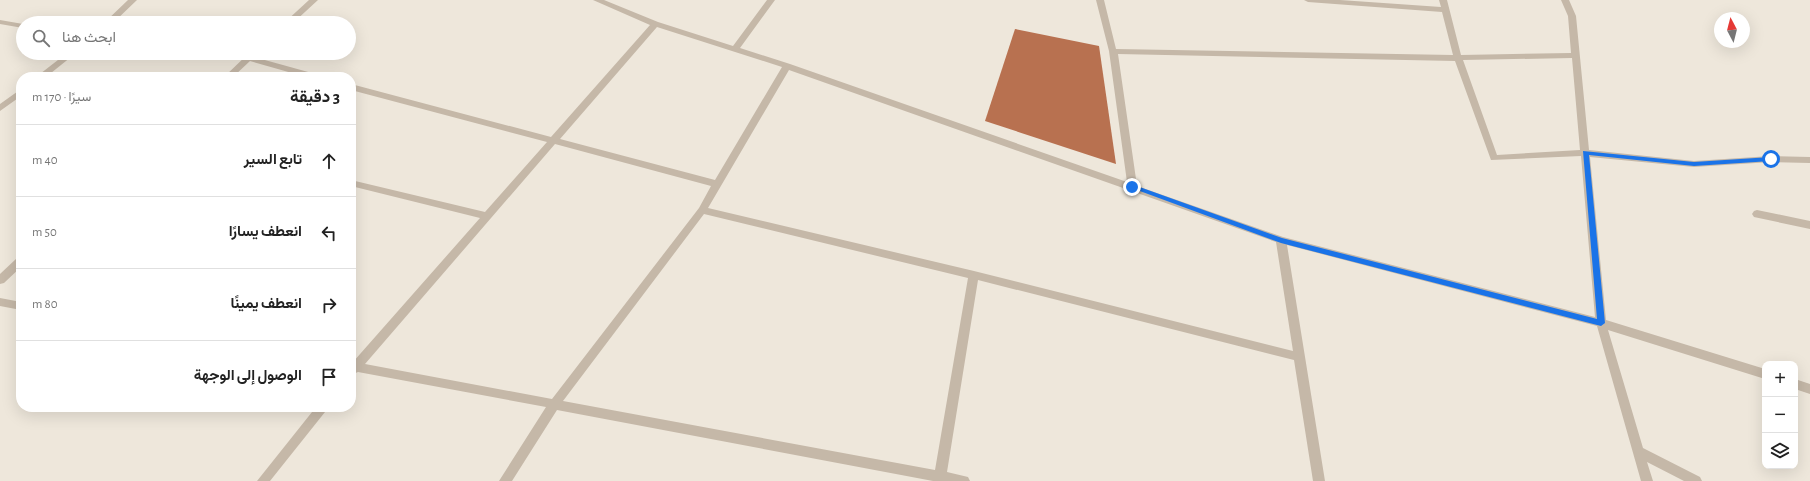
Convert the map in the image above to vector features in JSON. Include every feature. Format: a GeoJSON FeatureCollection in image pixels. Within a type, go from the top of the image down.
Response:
{"type":"FeatureCollection","features":[{"type":"Feature","properties":{"kind":"street"},"geometry":{"type":"LineString","coordinates":[[116,16],[133,0]]}},
{"type":"Feature","properties":{"kind":"street"},"geometry":{"type":"LineString","coordinates":[[295,16],[311,0]]}},
{"type":"Feature","properties":{"kind":"street"},"geometry":{"type":"LineString","coordinates":[[597,0],[614,3],[656,24],[787,66],[1281,240],[1601,323],[1762,373]]}},
{"type":"Feature","properties":{"kind":"street"},"geometry":{"type":"LineString","coordinates":[[735,49],[771,0]]}},
{"type":"Feature","properties":{"kind":"street"},"geometry":{"type":"LineString","coordinates":[[1100,0],[1113,51],[1132,187]]}},
{"type":"Feature","properties":{"kind":"street"},"geometry":{"type":"LineString","coordinates":[[1308,0],[1446,10]]}},
{"type":"Feature","properties":{"kind":"street"},"geometry":{"type":"LineString","coordinates":[[1443,0],[1458,58],[1494,158],[1585,153],[1694,164],[1771,159],[1810,160]]}},
{"type":"Feature","properties":{"kind":"street"},"geometry":{"type":"LineString","coordinates":[[1565,0],[1572,16],[1601,323],[1647,481]]}},
{"type":"Feature","properties":{"kind":"street"},"geometry":{"type":"LineString","coordinates":[[0,22],[16,25]]}},
{"type":"Feature","properties":{"kind":"street"},"geometry":{"type":"LineString","coordinates":[[356,366],[656,24]]}},
{"type":"Feature","properties":{"kind":"street"},"geometry":{"type":"LineString","coordinates":[[1113,51],[1458,58],[1576,55]]}},
{"type":"Feature","properties":{"kind":"street"},"geometry":{"type":"LineString","coordinates":[[47,72],[63,60]]}},
{"type":"Feature","properties":{"kind":"street"},"geometry":{"type":"LineString","coordinates":[[234,72],[247,60]]}},
{"type":"Feature","properties":{"kind":"street"},"geometry":{"type":"LineString","coordinates":[[264,60],[301,72]]}},
{"type":"Feature","properties":{"kind":"street"},"geometry":{"type":"LineString","coordinates":[[506,481],[555,403],[702,210],[787,66]]}},
{"type":"Feature","properties":{"kind":"street"},"geometry":{"type":"LineString","coordinates":[[356,89],[717,184]]}},
{"type":"Feature","properties":{"kind":"street"},"geometry":{"type":"LineString","coordinates":[[0,108],[16,96]]}},
{"type":"Feature","properties":{"kind":"street"},"geometry":{"type":"LineString","coordinates":[[356,184],[488,216]]}},
{"type":"Feature","properties":{"kind":"street"},"geometry":{"type":"LineString","coordinates":[[702,210],[974,275],[1299,357]]}},
{"type":"Feature","properties":{"kind":"street"},"geometry":{"type":"LineString","coordinates":[[1757,214],[1810,225]]}},
{"type":"Feature","properties":{"kind":"street"},"geometry":{"type":"LineString","coordinates":[[1281,240],[1319,481]]}},
{"type":"Feature","properties":{"kind":"street"},"geometry":{"type":"LineString","coordinates":[[0,280],[16,266]]}},
{"type":"Feature","properties":{"kind":"street"},"geometry":{"type":"LineString","coordinates":[[939,478],[974,275]]}},
{"type":"Feature","properties":{"kind":"street"},"geometry":{"type":"LineString","coordinates":[[0,302],[16,305]]}},
{"type":"Feature","properties":{"kind":"street"},"geometry":{"type":"LineString","coordinates":[[356,370],[555,403],[939,478],[964,481]]}},
{"type":"Feature","properties":{"kind":"street"},"geometry":{"type":"LineString","coordinates":[[1798,385],[1810,389]]}},
{"type":"Feature","properties":{"kind":"street"},"geometry":{"type":"LineString","coordinates":[[263,481],[319,412]]}},
{"type":"Feature","properties":{"kind":"street"},"geometry":{"type":"LineString","coordinates":[[1638,451],[1696,481]]}},
{"type":"Feature","properties":{"kind":"building"},"geometry":{"type":"Polygon","coordinates":[[[1015,29],[1099,46],[1116,164],[985,121],[1015,29]]]}},
{"type":"Feature","properties":{"kind":"route"},"geometry":{"type":"LineString","coordinates":[[1132,187],[1281,240],[1601,323],[1585,153],[1694,164],[1771,159]]}}]}
